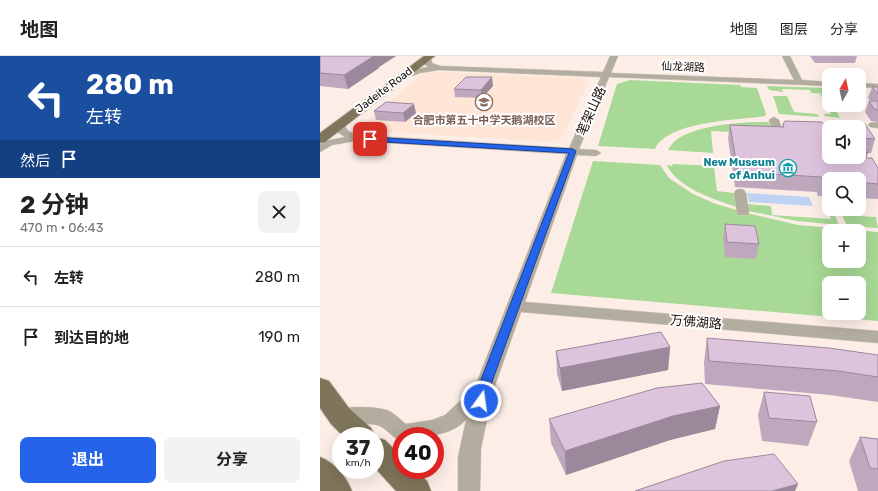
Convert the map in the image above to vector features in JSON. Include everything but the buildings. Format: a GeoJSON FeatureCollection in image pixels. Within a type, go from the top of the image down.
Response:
{"type":"FeatureCollection","features":[{"type":"Feature","properties":{"kind":"main road","name":"Jadeite Road"},"geometry":{"type":"LineString","coordinates":[[320,139],[402,77],[425,57]]}},
{"type":"Feature","properties":{"kind":"main road","name":"Jadeite Road"},"geometry":{"type":"LineString","coordinates":[[320,128],[425,57]]}},
{"type":"Feature","properties":{"kind":"main road"},"geometry":{"type":"LineString","coordinates":[[320,388],[340,416],[352,427]]}},
{"type":"Feature","properties":{"kind":"main road"},"geometry":{"type":"LineString","coordinates":[[384,458],[416,491]]}},
{"type":"Feature","properties":{"kind":"main road"},"geometry":{"type":"LineString","coordinates":[[320,470],[336,491]]}},
{"type":"Feature","properties":{"kind":"street","name":"笔架山路"},"geometry":{"type":"LineString","coordinates":[[483,390],[573,151],[614,56]]}},
{"type":"Feature","properties":{"kind":"street"},"geometry":{"type":"LineString","coordinates":[[786,56],[799,83]]}},
{"type":"Feature","properties":{"kind":"street"},"geometry":{"type":"LineString","coordinates":[[425,57],[429,62],[427,64],[439,68]]}},
{"type":"Feature","properties":{"kind":"street","name":"仙龙湖路"},"geometry":{"type":"LineString","coordinates":[[402,77],[418,71],[439,68],[822,84]]}},
{"type":"Feature","properties":{"kind":"street"},"geometry":{"type":"LineString","coordinates":[[866,85],[878,86]]}},
{"type":"Feature","properties":{"kind":"street"},"geometry":{"type":"LineString","coordinates":[[774,120],[777,130],[775,134]]}},
{"type":"Feature","properties":{"kind":"street"},"geometry":{"type":"LineString","coordinates":[[340,124],[344,130],[342,132],[355,138]]}},
{"type":"Feature","properties":{"kind":"street"},"geometry":{"type":"LineString","coordinates":[[320,149],[329,143],[355,138],[596,153]]}},
{"type":"Feature","properties":{"kind":"street"},"geometry":{"type":"LineString","coordinates":[[740,193],[743,212]]}},
{"type":"Feature","properties":{"kind":"street","name":"万佛湖路"},"geometry":{"type":"LineString","coordinates":[[515,306],[878,337]]}},
{"type":"Feature","properties":{"kind":"street"},"geometry":{"type":"LineString","coordinates":[[340,416],[383,417],[403,432],[433,428],[452,421],[483,390]]}},
{"type":"Feature","properties":{"kind":"street"},"geometry":{"type":"LineString","coordinates":[[469,491],[469,458],[483,390]]}},
{"type":"Feature","properties":{"kind":"shaded area","name":"合肥市第五十中学天鹅湖校区"},"geometry":{"type":"Polygon","coordinates":[[[434,72],[582,78],[589,80],[562,138],[551,142],[368,131],[364,124],[422,74],[434,72]]]}},
{"type":"Feature","properties":{"kind":"green space"},"geometry":{"type":"Polygon","coordinates":[[[630,80],[740,85],[741,87],[757,88],[766,114],[765,116],[721,121],[688,127],[673,133],[662,140],[655,149],[598,146],[617,84],[630,80]]]}},
{"type":"Feature","properties":{"kind":"green space"},"geometry":{"type":"Polygon","coordinates":[[[767,86],[822,88],[822,94],[811,93],[810,90],[782,89],[783,92],[769,90],[767,86]]]}},
{"type":"Feature","properties":{"kind":"green space"},"geometry":{"type":"Polygon","coordinates":[[[773,96],[787,96],[794,112],[817,114],[819,117],[779,114],[773,96]]]}},
{"type":"Feature","properties":{"kind":"green space"},"geometry":{"type":"Polygon","coordinates":[[[830,112],[837,112],[840,118],[825,116],[824,114],[831,114],[830,112]]]}},
{"type":"Feature","properties":{"kind":"green space"},"geometry":{"type":"Polygon","coordinates":[[[769,122],[772,134],[711,131],[713,153],[668,150],[675,141],[685,135],[699,130],[729,124],[769,122]]]}},
{"type":"Feature","properties":{"kind":"green space"},"geometry":{"type":"Polygon","coordinates":[[[593,161],[660,165],[669,178],[693,194],[716,204],[798,225],[822,227],[822,268],[866,268],[866,231],[878,232],[878,321],[866,320],[866,276],[822,276],[822,316],[551,293],[593,161]]]}},
{"type":"Feature","properties":{"kind":"green space"},"geometry":{"type":"Polygon","coordinates":[[[673,164],[714,166],[717,191],[734,193],[736,207],[708,197],[690,188],[674,176],[668,168],[667,165],[672,166],[673,164]]]}},
{"type":"Feature","properties":{"kind":"green space"},"geometry":{"type":"Polygon","coordinates":[[[748,204],[771,206],[772,215],[831,219],[830,216],[835,216],[839,224],[797,221],[748,211],[748,204]]]}},
{"type":"Feature","properties":{"kind":"green space"},"geometry":{"type":"Polygon","coordinates":[[[842,216],[876,217],[878,228],[866,227],[866,224],[846,224],[842,216]]]}},
{"type":"Feature","properties":{"kind":"water"},"geometry":{"type":"Polygon","coordinates":[[[747,193],[809,197],[813,206],[749,202],[747,193]]]}},
{"type":"Feature","properties":{"kind":"place","name":"合肥市第五十中学天鹅湖校区"},"geometry":{"type":"Point","coordinates":[484,102]}},
{"type":"Feature","properties":{"kind":"place","name":"New Museum of Anhui"},"geometry":{"type":"Point","coordinates":[788,168]}},
{"type":"Feature","properties":{"kind":"route"},"geometry":{"type":"LineString","coordinates":[[370,139],[573,151],[483,390],[481,401]]}}]}
